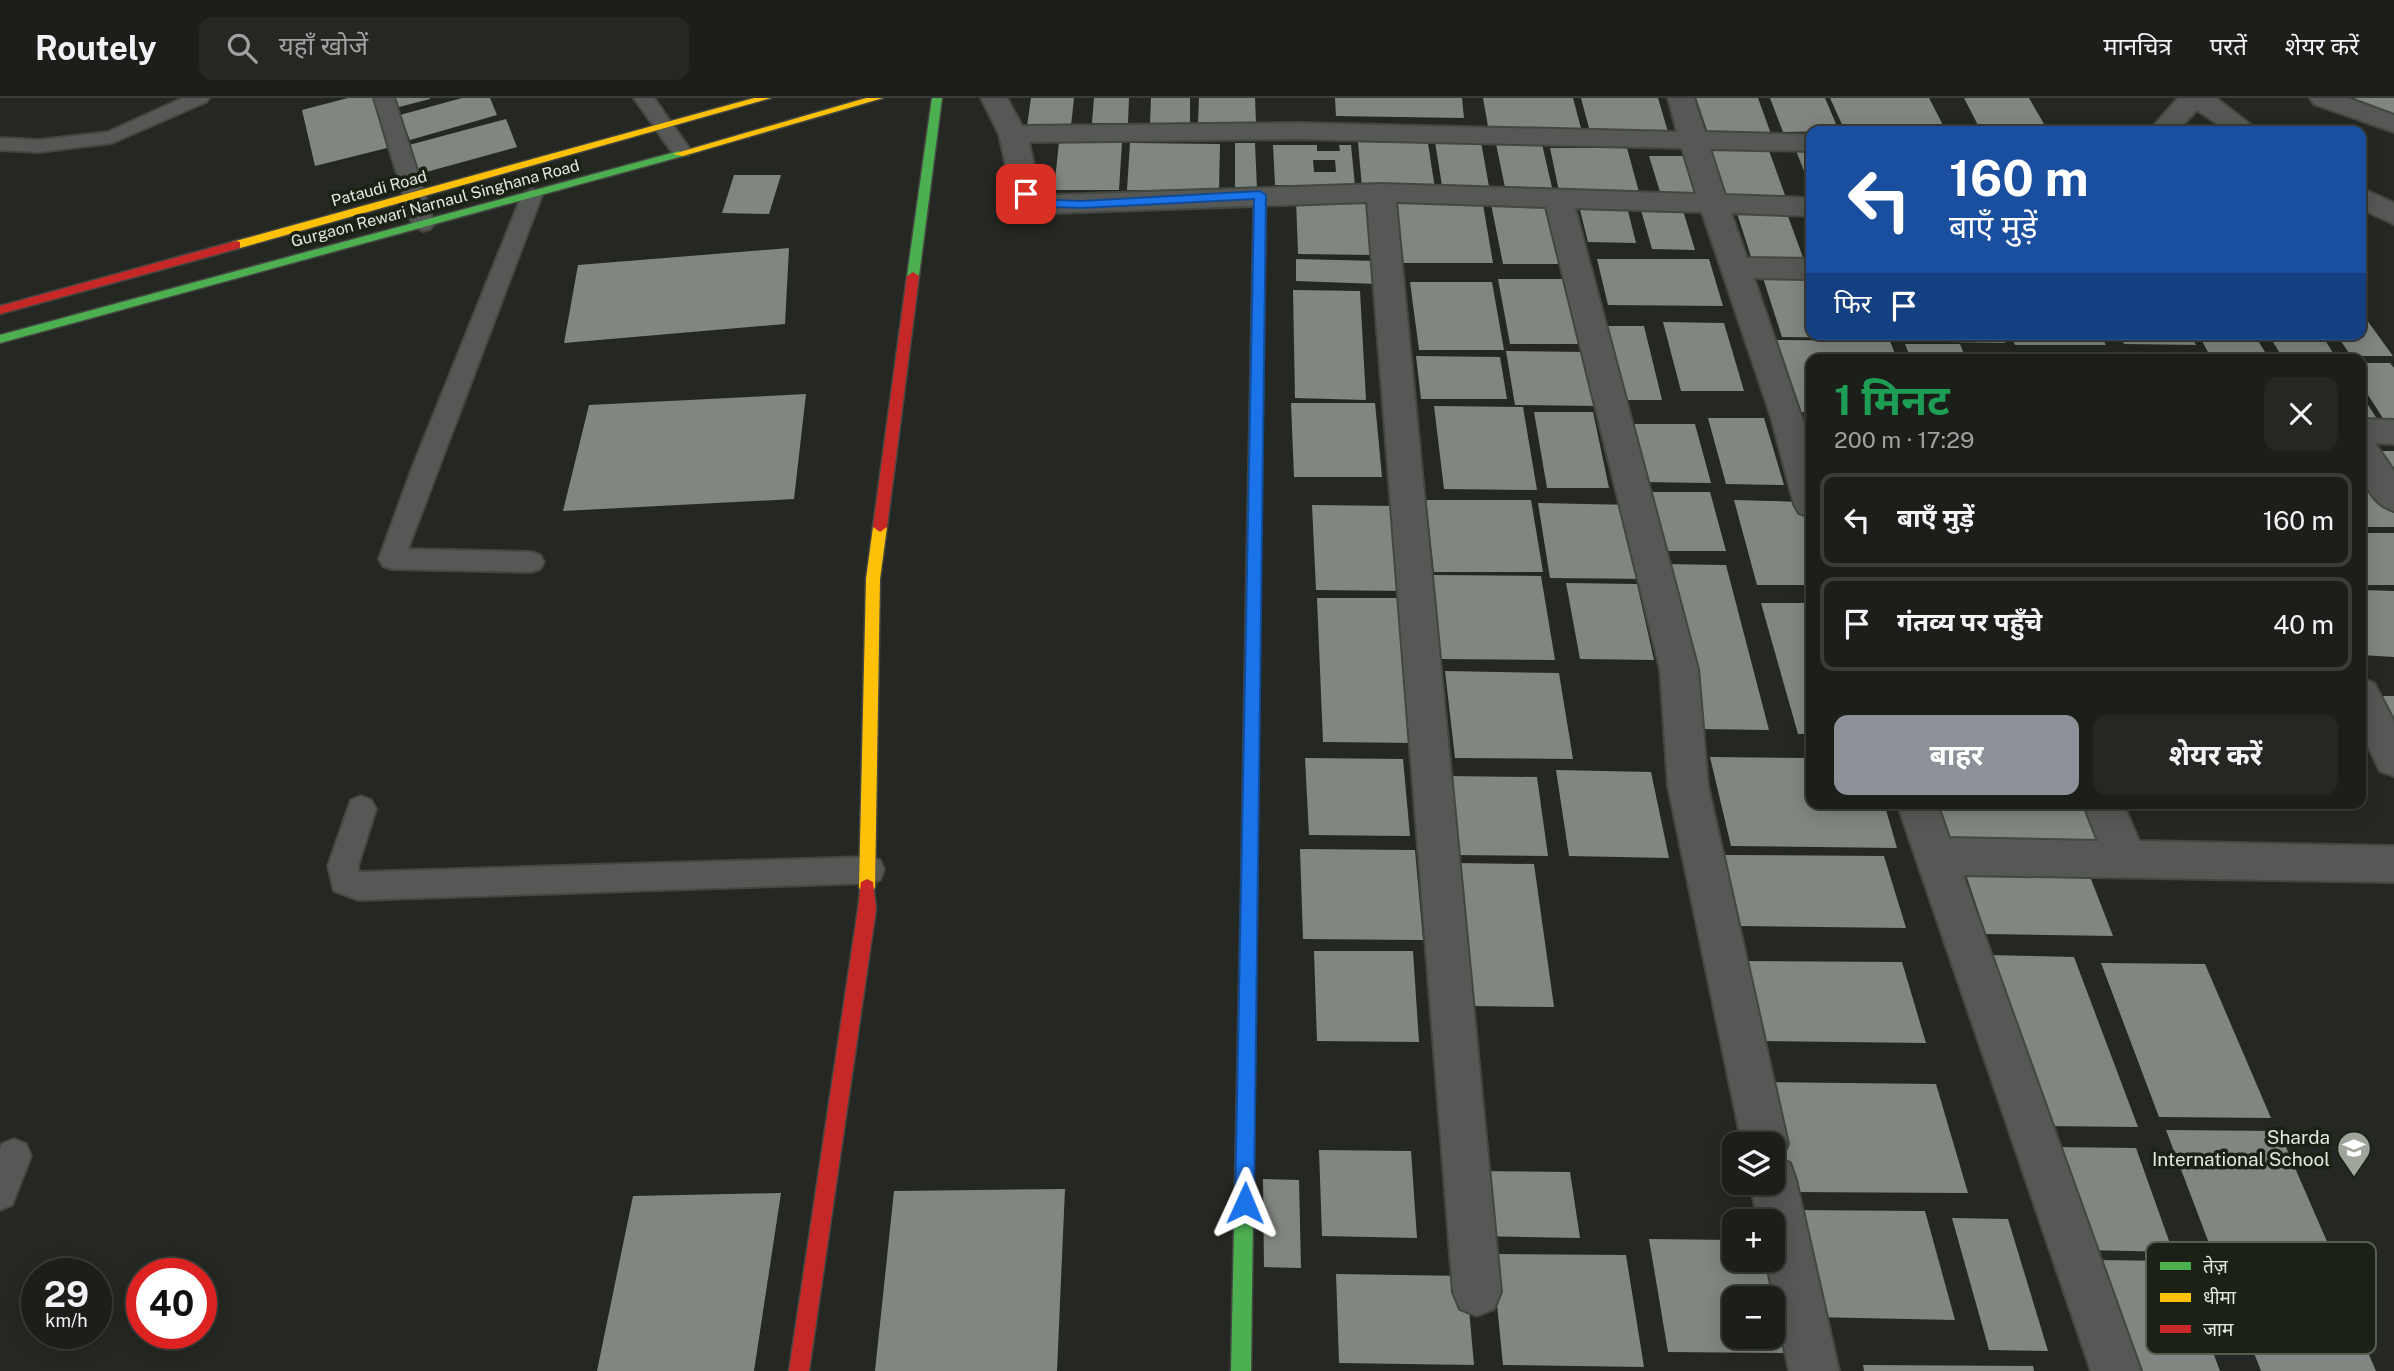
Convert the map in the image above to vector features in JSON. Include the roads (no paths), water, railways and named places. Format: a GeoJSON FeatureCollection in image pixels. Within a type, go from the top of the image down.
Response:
{"type":"FeatureCollection","features":[{"type":"Feature","properties":{"kind":"street","name":"Pataudi Road"},"geometry":{"type":"LineString","coordinates":[[0,310],[766,98]]}},
{"type":"Feature","properties":{"kind":"street","name":"Gurgaon Rewari Narnaul Singhana Road"},"geometry":{"type":"LineString","coordinates":[[0,339],[878,98]]}},
{"type":"Feature","properties":{"kind":"street"},"geometry":{"type":"LineString","coordinates":[[799,1371],[867,909],[873,579],[937,98]]}},
{"type":"Feature","properties":{"kind":"street"},"geometry":{"type":"LineString","coordinates":[[994,98],[1013,134],[1026,194],[1038,200],[1082,204],[1260,195],[1381,193],[1806,206]]}},
{"type":"Feature","properties":{"kind":"street"},"geometry":{"type":"LineString","coordinates":[[1682,98],[1713,204],[1799,417],[1806,472]]}},
{"type":"Feature","properties":{"kind":"street"},"geometry":{"type":"LineString","coordinates":[[2167,126],[2196,98],[2238,126]]}},
{"type":"Feature","properties":{"kind":"street"},"geometry":{"type":"LineString","coordinates":[[2323,98],[2394,124]]}},
{"type":"Feature","properties":{"kind":"street"},"geometry":{"type":"LineString","coordinates":[[1013,134],[1299,120],[1806,143]]}},
{"type":"Feature","properties":{"kind":"street"},"geometry":{"type":"LineString","coordinates":[[1381,193],[1455,1079],[1477,1292]]}},
{"type":"Feature","properties":{"kind":"street"},"geometry":{"type":"LineString","coordinates":[[1241,1371],[1260,195]]}},
{"type":"Feature","properties":{"kind":"street"},"geometry":{"type":"LineString","coordinates":[[1558,197],[1679,668],[1688,786],[1762,1132]]}},
{"type":"Feature","properties":{"kind":"street"},"geometry":{"type":"LineString","coordinates":[[2366,200],[2394,215]]}},
{"type":"Feature","properties":{"kind":"street"},"geometry":{"type":"LineString","coordinates":[[1737,268],[1806,269]]}},
{"type":"Feature","properties":{"kind":"street"},"geometry":{"type":"LineString","coordinates":[[147,269],[153,298]]}},
{"type":"Feature","properties":{"kind":"street"},"geometry":{"type":"LineString","coordinates":[[2366,431],[2394,432]]}},
{"type":"Feature","properties":{"kind":"street"},"geometry":{"type":"LineString","coordinates":[[2366,456],[2394,498]]}},
{"type":"Feature","properties":{"kind":"street"},"geometry":{"type":"LineString","coordinates":[[2366,704],[2394,759]]}},
{"type":"Feature","properties":{"kind":"street"},"geometry":{"type":"LineString","coordinates":[[1919,809],[2116,1371]]}},
{"type":"Feature","properties":{"kind":"street"},"geometry":{"type":"LineString","coordinates":[[2106,809],[2126,858]]}},
{"type":"Feature","properties":{"kind":"street"},"geometry":{"type":"LineString","coordinates":[[1935,856],[2394,864]]}},
{"type":"Feature","properties":{"kind":"street"},"geometry":{"type":"LineString","coordinates":[[1776,1195],[1814,1371]]}},
{"type":"Feature","properties":{"kind":"lane"},"geometry":{"type":"LineString","coordinates":[[0,144],[38,146],[113,137],[199,98]]}},
{"type":"Feature","properties":{"kind":"lane"},"geometry":{"type":"LineString","coordinates":[[384,98],[423,224]]}},
{"type":"Feature","properties":{"kind":"lane"},"geometry":{"type":"LineString","coordinates":[[644,98],[681,151]]}},
{"type":"Feature","properties":{"kind":"lane"},"geometry":{"type":"LineString","coordinates":[[531,562],[392,559],[423,471],[532,195]]}},
{"type":"Feature","properties":{"kind":"lane"},"geometry":{"type":"LineString","coordinates":[[361,809],[343,866],[345,881],[358,886],[869,870]]}},
{"type":"Feature","properties":{"kind":"lane"},"geometry":{"type":"LineString","coordinates":[[0,1192],[14,1156]]}},
{"type":"Feature","properties":{"kind":"place","name":"Sharda International School"},"geometry":{"type":"Point","coordinates":[2354,1178]}}]}
